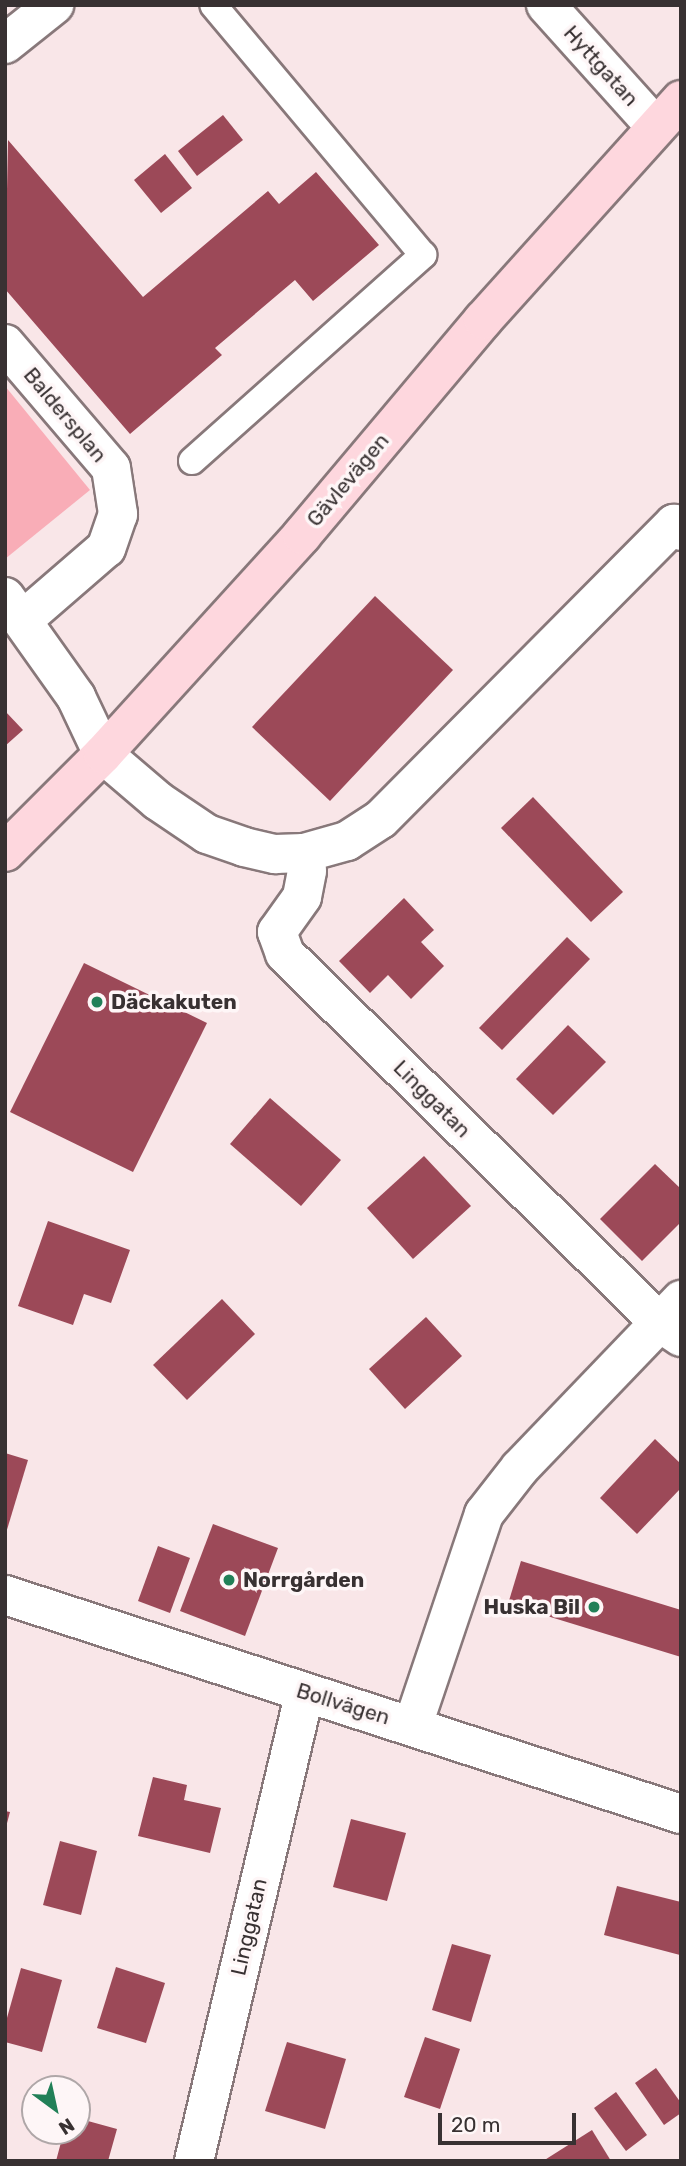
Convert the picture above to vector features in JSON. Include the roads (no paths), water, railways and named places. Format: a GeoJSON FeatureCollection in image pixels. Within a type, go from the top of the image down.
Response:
{"type":"FeatureCollection","features":[{"type":"Feature","properties":{"kind":"main road","name":"Gävlevägen"},"geometry":{"type":"LineString","coordinates":[[5,852],[103,754],[302,535],[668,114]]}},
{"type":"Feature","properties":{"kind":"street","name":"Hyttgatan"},"geometry":{"type":"LineString","coordinates":[[547,5],[668,114]]}},
{"type":"Feature","properties":{"kind":"street"},"geometry":{"type":"LineString","coordinates":[[5,44],[41,9]]}},
{"type":"Feature","properties":{"kind":"street","name":"Baldersplan"},"geometry":{"type":"LineString","coordinates":[[5,344],[110,468],[118,514],[106,548],[15,608],[76,697],[103,754]]}},
{"type":"Feature","properties":{"kind":"street"},"geometry":{"type":"LineString","coordinates":[[103,754],[158,802],[207,834],[275,854],[304,853],[347,841],[381,819],[674,524],[681,531]]}},
{"type":"Feature","properties":{"kind":"street","name":"Linggatan"},"geometry":{"type":"LineString","coordinates":[[304,853],[307,871],[302,897],[277,932],[285,954],[674,1320],[520,1468],[484,1514],[413,1725]]}},
{"type":"Feature","properties":{"kind":"street","name":"Bollvägen"},"geometry":{"type":"LineString","coordinates":[[5,1595],[681,1814]]}},
{"type":"Feature","properties":{"kind":"street","name":"Linggatan"},"geometry":{"type":"LineString","coordinates":[[194,2161],[304,1694]]}},
{"type":"Feature","properties":{"kind":"lane"},"geometry":{"type":"LineString","coordinates":[[192,461],[423,255],[213,5]]}},
{"type":"Feature","properties":{"kind":"place","name":"Däckakuten"},"geometry":{"type":"Point","coordinates":[97,1002]}},
{"type":"Feature","properties":{"kind":"place","name":"Norrgården"},"geometry":{"type":"Point","coordinates":[229,1580]}},
{"type":"Feature","properties":{"kind":"place","name":"Huska Bil"},"geometry":{"type":"Point","coordinates":[594,1607]}}]}
